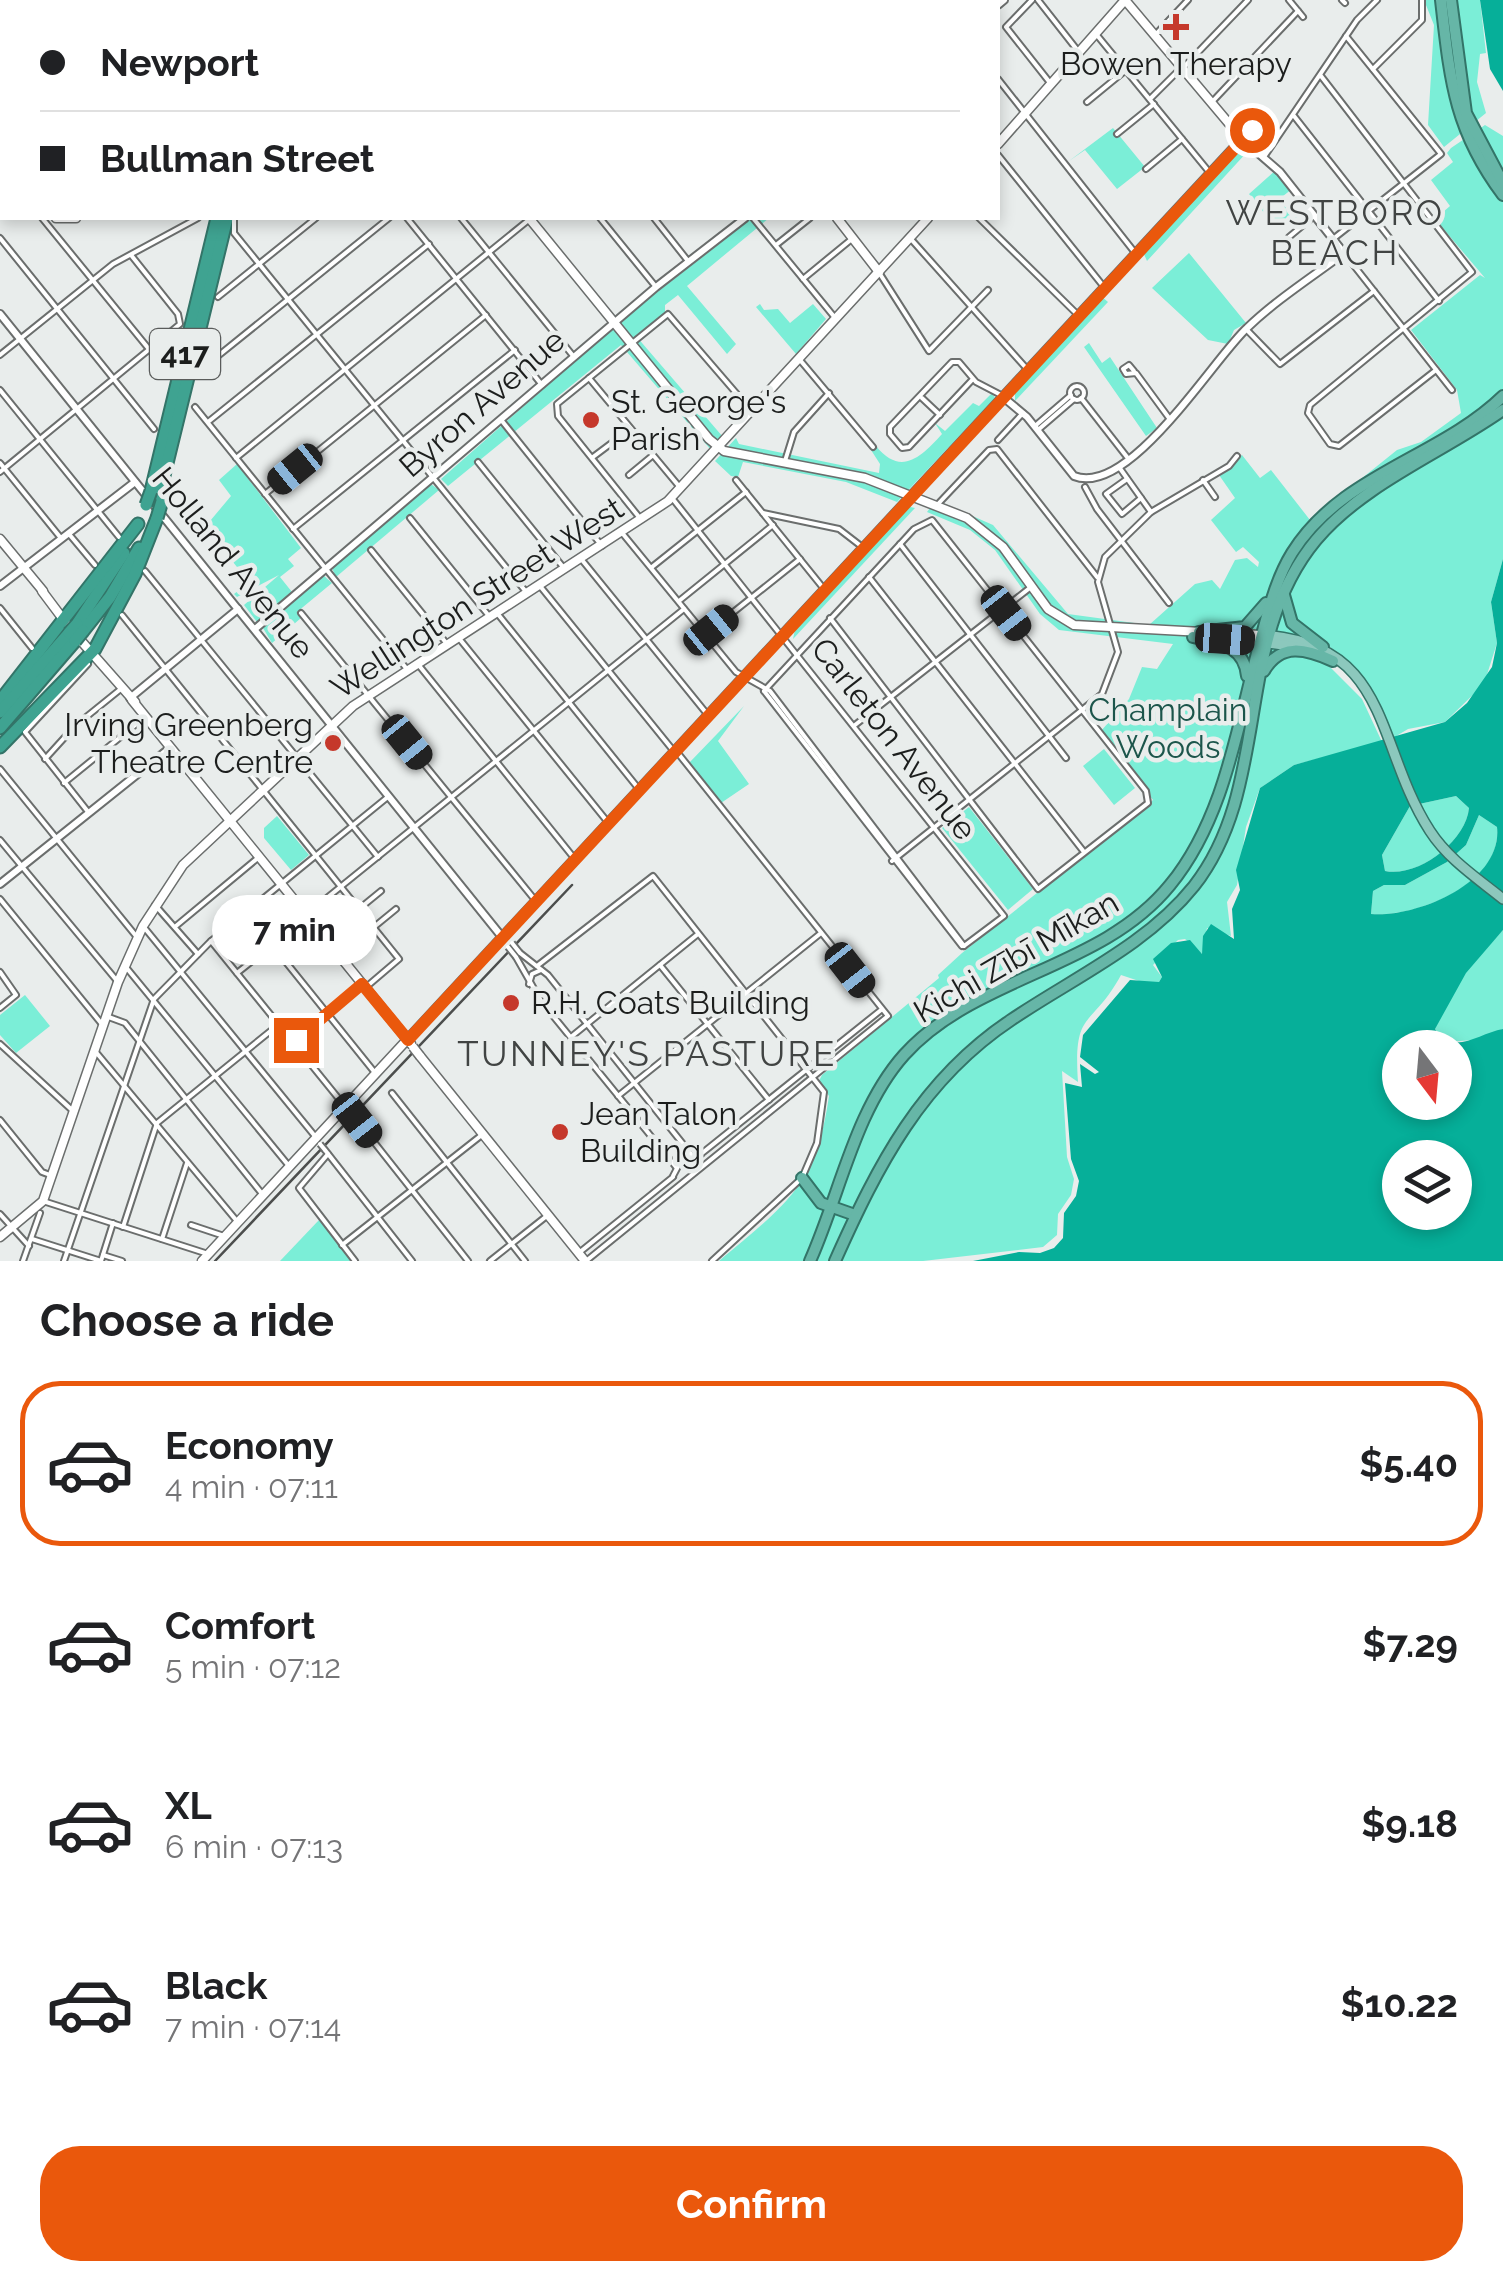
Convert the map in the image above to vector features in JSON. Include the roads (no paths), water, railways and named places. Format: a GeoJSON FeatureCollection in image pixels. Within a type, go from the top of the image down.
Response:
{"type":"FeatureCollection","features":[{"type":"Feature","properties":{"kind":"highway"},"geometry":{"type":"LineString","coordinates":[[1441,0],[1450,84],[1469,132],[1503,196]]}},
{"type":"Feature","properties":{"kind":"highway"},"geometry":{"type":"LineString","coordinates":[[1451,0],[1469,132],[1503,183]]}},
{"type":"Feature","properties":{"kind":"highway","name":"417"},"geometry":{"type":"LineString","coordinates":[[0,712],[76,632],[114,572],[138,524],[155,505],[217,220]]}},
{"type":"Feature","properties":{"kind":"highway","name":"417"},"geometry":{"type":"LineString","coordinates":[[0,728],[120,581],[155,505],[170,460],[226,220]]}},
{"type":"Feature","properties":{"kind":"highway","name":"Kichi Zībī Mīkan"},"geometry":{"type":"LineString","coordinates":[[810,1261],[879,1091],[907,1052],[946,1020],[1131,923],[1182,870],[1214,809],[1283,580],[1304,536],[1336,503],[1473,420],[1503,396]]}},
{"type":"Feature","properties":{"kind":"highway","name":"Kichi Zībī Mīkan"},"geometry":{"type":"LineString","coordinates":[[1283,580],[1334,522],[1503,410]]}},
{"type":"Feature","properties":{"kind":"highway"},"geometry":{"type":"LineString","coordinates":[[0,747],[90,658],[135,574],[155,505]]}},
{"type":"Feature","properties":{"kind":"highway"},"geometry":{"type":"LineString","coordinates":[[0,702],[138,524]]}},
{"type":"Feature","properties":{"kind":"highway"},"geometry":{"type":"LineString","coordinates":[[1196,634],[1231,631],[1249,624],[1283,580]]}},
{"type":"Feature","properties":{"kind":"highway"},"geometry":{"type":"LineString","coordinates":[[1283,580],[1288,616],[1323,647]]}},
{"type":"Feature","properties":{"kind":"highway"},"geometry":{"type":"LineString","coordinates":[[1196,634],[1226,645],[1243,657],[1246,710]]}},
{"type":"Feature","properties":{"kind":"highway"},"geometry":{"type":"LineString","coordinates":[[1246,710],[1265,669],[1279,654],[1304,650],[1332,661]]}},
{"type":"Feature","properties":{"kind":"highway","name":"Kichi Zībī Mīkan"},"geometry":{"type":"LineString","coordinates":[[835,1261],[890,1147],[933,1087],[990,1034],[1153,928],[1202,874],[1235,804],[1246,710]]}},
{"type":"Feature","properties":{"kind":"highway"},"geometry":{"type":"LineString","coordinates":[[802,1178],[832,1208],[856,1216]]}},
{"type":"Feature","properties":{"kind":"highway"},"geometry":{"type":"LineString","coordinates":[[812,1191],[826,1196],[841,1182]]}},
{"type":"Feature","properties":{"kind":"main road"},"geometry":{"type":"LineString","coordinates":[[205,1258],[289,1166],[348,1109],[376,1074],[411,1044],[638,788],[786,637],[862,547],[1242,139],[1125,0],[1000,142]]}},
{"type":"Feature","properties":{"kind":"main road"},"geometry":{"type":"LineString","coordinates":[[532,220],[700,428],[721,447],[748,456],[862,477],[919,503],[966,518],[987,531],[1044,604],[1066,621],[1114,629],[1323,647],[1356,674],[1416,804],[1444,849],[1503,899]]}},
{"type":"Feature","properties":{"kind":"main road"},"geometry":{"type":"LineString","coordinates":[[839,220],[879,272]]}},
{"type":"Feature","properties":{"kind":"main road","name":"Wellington Street West"},"geometry":{"type":"LineString","coordinates":[[41,1206],[103,1019],[137,938],[170,880],[262,787],[368,694],[623,534],[672,498],[926,220]]}},
{"type":"Feature","properties":{"kind":"main road"},"geometry":{"type":"LineString","coordinates":[[0,538],[63,616],[90,658],[122,688],[583,1258]]}},
{"type":"Feature","properties":{"kind":"main road"},"geometry":{"type":"LineString","coordinates":[[1264,639],[1306,647],[1332,661],[1372,702]]}},
{"type":"Feature","properties":{"kind":"main road"},"geometry":{"type":"LineString","coordinates":[[0,1238],[41,1206]]}},
{"type":"Feature","properties":{"kind":"street"},"geometry":{"type":"LineString","coordinates":[[1051,84],[1006,24],[1035,0],[1079,52]]}},
{"type":"Feature","properties":{"kind":"street"},"geometry":{"type":"LineString","coordinates":[[1155,36],[1188,0]]}},
{"type":"Feature","properties":{"kind":"street"},"geometry":{"type":"LineString","coordinates":[[1117,134],[1248,0]]}},
{"type":"Feature","properties":{"kind":"street"},"geometry":{"type":"LineString","coordinates":[[1289,0],[1303,17]]}},
{"type":"Feature","properties":{"kind":"street"},"geometry":{"type":"LineString","coordinates":[[1258,152],[1294,116],[1346,36],[1377,0]]}},
{"type":"Feature","properties":{"kind":"street"},"geometry":{"type":"LineString","coordinates":[[1373,69],[1425,14],[1422,0]]}},
{"type":"Feature","properties":{"kind":"street"},"geometry":{"type":"LineString","coordinates":[[1210,104],[1298,10]]}},
{"type":"Feature","properties":{"kind":"street"},"geometry":{"type":"LineString","coordinates":[[1096,34],[1210,174]]}},
{"type":"Feature","properties":{"kind":"street"},"geometry":{"type":"LineString","coordinates":[[1333,239],[1441,154],[1346,36]]}},
{"type":"Feature","properties":{"kind":"street"},"geometry":{"type":"LineString","coordinates":[[1087,102],[1126,70]]}},
{"type":"Feature","properties":{"kind":"street"},"geometry":{"type":"LineString","coordinates":[[1321,76],[1472,272],[1308,410],[1329,442],[1339,446],[1436,370]]}},
{"type":"Feature","properties":{"kind":"street"},"geometry":{"type":"LineString","coordinates":[[1000,82],[1136,254]]}},
{"type":"Feature","properties":{"kind":"street"},"geometry":{"type":"LineString","coordinates":[[1294,116],[1439,301]]}},
{"type":"Feature","properties":{"kind":"street"},"geometry":{"type":"LineString","coordinates":[[1265,118],[1242,139],[1314,216],[1452,390]]}},
{"type":"Feature","properties":{"kind":"street"},"geometry":{"type":"LineString","coordinates":[[1146,169],[1182,139]]}},
{"type":"Feature","properties":{"kind":"street"},"geometry":{"type":"LineString","coordinates":[[1000,157],[1105,288]]}},
{"type":"Feature","properties":{"kind":"street"},"geometry":{"type":"LineString","coordinates":[[1288,237],[1314,216]]}},
{"type":"Feature","properties":{"kind":"street"},"geometry":{"type":"LineString","coordinates":[[44,220],[166,370]]}},
{"type":"Feature","properties":{"kind":"street"},"geometry":{"type":"LineString","coordinates":[[0,355],[94,280],[194,220]]}},
{"type":"Feature","properties":{"kind":"street"},"geometry":{"type":"LineString","coordinates":[[234,220],[234,232],[527,594]]}},
{"type":"Feature","properties":{"kind":"street"},"geometry":{"type":"LineString","coordinates":[[218,297],[313,220]]}},
{"type":"Feature","properties":{"kind":"street"},"geometry":{"type":"LineString","coordinates":[[203,368],[387,220]]}},
{"type":"Feature","properties":{"kind":"street"},"geometry":{"type":"LineString","coordinates":[[410,220],[542,385]]}},
{"type":"Feature","properties":{"kind":"street"},"geometry":{"type":"LineString","coordinates":[[463,220],[574,357]]}},
{"type":"Feature","properties":{"kind":"street"},"geometry":{"type":"LineString","coordinates":[[236,458],[528,220]]}},
{"type":"Feature","properties":{"kind":"street"},"geometry":{"type":"LineString","coordinates":[[602,220],[656,287]]}},
{"type":"Feature","properties":{"kind":"street"},"geometry":{"type":"LineString","coordinates":[[656,220],[689,262]]}},
{"type":"Feature","properties":{"kind":"street","name":"Byron Avenue"},"geometry":{"type":"LineString","coordinates":[[255,630],[656,287],[742,220]]}},
{"type":"Feature","properties":{"kind":"street"},"geometry":{"type":"LineString","coordinates":[[755,220],[836,320]]}},
{"type":"Feature","properties":{"kind":"street"},"geometry":{"type":"LineString","coordinates":[[776,246],[808,220]]}},
{"type":"Feature","properties":{"kind":"street"},"geometry":{"type":"LineString","coordinates":[[981,220],[1079,316]]}},
{"type":"Feature","properties":{"kind":"street"},"geometry":{"type":"LineString","coordinates":[[0,238],[154,429]]}},
{"type":"Feature","properties":{"kind":"street"},"geometry":{"type":"LineString","coordinates":[[802,280],[853,238]]}},
{"type":"Feature","properties":{"kind":"street"},"geometry":{"type":"LineString","coordinates":[[910,238],[1028,370]]}},
{"type":"Feature","properties":{"kind":"street"},"geometry":{"type":"LineString","coordinates":[[208,422],[429,244]]}},
{"type":"Feature","properties":{"kind":"street"},"geometry":{"type":"LineString","coordinates":[[973,379],[912,446],[900,447],[890,429],[954,361],[1022,412],[1077,477],[1096,478],[1172,422],[1246,329],[1344,253]]}},
{"type":"Feature","properties":{"kind":"street"},"geometry":{"type":"LineString","coordinates":[[95,566],[1,468],[180,324],[178,314],[130,255]]}},
{"type":"Feature","properties":{"kind":"street"},"geometry":{"type":"LineString","coordinates":[[879,272],[929,351],[988,290]]}},
{"type":"Feature","properties":{"kind":"street"},"geometry":{"type":"LineString","coordinates":[[1246,329],[1280,364],[1374,291]]}},
{"type":"Feature","properties":{"kind":"street","name":"Holland Avenue"},"geometry":{"type":"LineString","coordinates":[[0,314],[502,937]]}},
{"type":"Feature","properties":{"kind":"street"},"geometry":{"type":"LineString","coordinates":[[642,521],[556,413],[558,404],[668,314],[752,412]]}},
{"type":"Feature","properties":{"kind":"street"},"geometry":{"type":"LineString","coordinates":[[265,494],[486,315]]}},
{"type":"Feature","properties":{"kind":"street"},"geometry":{"type":"LineString","coordinates":[[294,530],[515,350]]}},
{"type":"Feature","properties":{"kind":"street"},"geometry":{"type":"LineString","coordinates":[[800,360],[873,447]]}},
{"type":"Feature","properties":{"kind":"street"},"geometry":{"type":"LineString","coordinates":[[1134,372],[1172,422]]}},
{"type":"Feature","properties":{"kind":"street"},"geometry":{"type":"LineString","coordinates":[[589,378],[681,489]]}},
{"type":"Feature","properties":{"kind":"street"},"geometry":{"type":"LineString","coordinates":[[0,390],[119,537]]}},
{"type":"Feature","properties":{"kind":"street"},"geometry":{"type":"LineString","coordinates":[[785,461],[794,432],[829,393]]}},
{"type":"Feature","properties":{"kind":"street"},"geometry":{"type":"LineString","coordinates":[[921,397],[940,415]]}},
{"type":"Feature","properties":{"kind":"street"},"geometry":{"type":"LineString","coordinates":[[1036,428],[1075,397],[1126,457]]}},
{"type":"Feature","properties":{"kind":"street"},"geometry":{"type":"LineString","coordinates":[[195,407],[407,670]]}},
{"type":"Feature","properties":{"kind":"street"},"geometry":{"type":"LineString","coordinates":[[998,440],[1022,412]]}},
{"type":"Feature","properties":{"kind":"street"},"geometry":{"type":"LineString","coordinates":[[502,421],[603,546]]}},
{"type":"Feature","properties":{"kind":"street"},"geometry":{"type":"LineString","coordinates":[[592,458],[618,439]]}},
{"type":"Feature","properties":{"kind":"street"},"geometry":{"type":"LineString","coordinates":[[623,534],[745,679],[770,691],[895,859],[1083,712],[1105,691],[1118,652],[1098,578],[997,449],[989,450],[933,508]]}},
{"type":"Feature","properties":{"kind":"street"},"geometry":{"type":"LineString","coordinates":[[628,475],[653,454]]}},
{"type":"Feature","properties":{"kind":"street"},"geometry":{"type":"LineString","coordinates":[[1098,578],[1105,557],[1119,538],[1237,456]]}},
{"type":"Feature","properties":{"kind":"street"},"geometry":{"type":"LineString","coordinates":[[478,462],[565,570]]}},
{"type":"Feature","properties":{"kind":"street"},"geometry":{"type":"LineString","coordinates":[[1117,465],[1152,512]]}},
{"type":"Feature","properties":{"kind":"street"},"geometry":{"type":"LineString","coordinates":[[1127,478],[1106,494],[1122,514],[1141,498]]}},
{"type":"Feature","properties":{"kind":"street"},"geometry":{"type":"LineString","coordinates":[[736,480],[824,589]]}},
{"type":"Feature","properties":{"kind":"street"},"geometry":{"type":"LineString","coordinates":[[1203,480],[1215,497]]}},
{"type":"Feature","properties":{"kind":"street"},"geometry":{"type":"LineString","coordinates":[[0,586],[135,482]]}},
{"type":"Feature","properties":{"kind":"street"},"geometry":{"type":"LineString","coordinates":[[1086,487],[1169,603]]}},
{"type":"Feature","properties":{"kind":"street"},"geometry":{"type":"LineString","coordinates":[[651,568],[746,492]]}},
{"type":"Feature","properties":{"kind":"street","name":"Carleton Avenue"},"geometry":{"type":"LineString","coordinates":[[672,498],[1004,916],[964,946],[895,859]]}},
{"type":"Feature","properties":{"kind":"street"},"geometry":{"type":"LineString","coordinates":[[763,513],[842,530],[862,547]]}},
{"type":"Feature","properties":{"kind":"street"},"geometry":{"type":"LineString","coordinates":[[410,518],[638,788]]}},
{"type":"Feature","properties":{"kind":"street"},"geometry":{"type":"LineString","coordinates":[[762,689],[900,544],[926,521],[937,524],[1150,799],[1038,889],[830,618]]}},
{"type":"Feature","properties":{"kind":"street"},"geometry":{"type":"LineString","coordinates":[[678,602],[773,525]]}},
{"type":"Feature","properties":{"kind":"street"},"geometry":{"type":"LineString","coordinates":[[900,544],[1066,758]]}},
{"type":"Feature","properties":{"kind":"street"},"geometry":{"type":"LineString","coordinates":[[371,550],[447,644]]}},
{"type":"Feature","properties":{"kind":"street"},"geometry":{"type":"LineString","coordinates":[[706,634],[800,559]]}},
{"type":"Feature","properties":{"kind":"street"},"geometry":{"type":"LineString","coordinates":[[582,560],[707,714]]}},
{"type":"Feature","properties":{"kind":"street"},"geometry":{"type":"LineString","coordinates":[[146,571],[378,857]]}},
{"type":"Feature","properties":{"kind":"street"},"geometry":{"type":"LineString","coordinates":[[869,577],[1084,852]]}},
{"type":"Feature","properties":{"kind":"street"},"geometry":{"type":"LineString","coordinates":[[540,586],[888,1016],[687,1183],[680,1184],[583,1258]]}},
{"type":"Feature","properties":{"kind":"street"},"geometry":{"type":"LineString","coordinates":[[855,725],[1032,587]]}},
{"type":"Feature","properties":{"kind":"street"},"geometry":{"type":"LineString","coordinates":[[0,608],[32,648]]}},
{"type":"Feature","properties":{"kind":"street"},"geometry":{"type":"LineString","coordinates":[[131,699],[238,609]]}},
{"type":"Feature","properties":{"kind":"street"},"geometry":{"type":"LineString","coordinates":[[237,973],[684,609]]}},
{"type":"Feature","properties":{"kind":"street"},"geometry":{"type":"LineString","coordinates":[[301,613],[536,900]]}},
{"type":"Feature","properties":{"kind":"street"},"geometry":{"type":"LineString","coordinates":[[122,614],[399,959],[292,1043]]}},
{"type":"Feature","properties":{"kind":"street"},"geometry":{"type":"LineString","coordinates":[[458,637],[608,822]]}},
{"type":"Feature","properties":{"kind":"street"},"geometry":{"type":"LineString","coordinates":[[89,813],[25,732],[90,658]]}},
{"type":"Feature","properties":{"kind":"street"},"geometry":{"type":"LineString","coordinates":[[418,663],[574,858]]}},
{"type":"Feature","properties":{"kind":"street"},"geometry":{"type":"LineString","coordinates":[[45,759],[122,688]]}},
{"type":"Feature","properties":{"kind":"street"},"geometry":{"type":"LineString","coordinates":[[64,783],[144,716]]}},
{"type":"Feature","properties":{"kind":"street"},"geometry":{"type":"LineString","coordinates":[[0,884],[170,748]]}},
{"type":"Feature","properties":{"kind":"street"},"geometry":{"type":"LineString","coordinates":[[672,751],[680,760]]}},
{"type":"Feature","properties":{"kind":"street"},"geometry":{"type":"LineString","coordinates":[[0,769],[137,938]]}},
{"type":"Feature","properties":{"kind":"street"},"geometry":{"type":"LineString","coordinates":[[64,1261],[79,1213],[86,1206],[154,998],[211,941],[390,796]]}},
{"type":"Feature","properties":{"kind":"street"},"geometry":{"type":"LineString","coordinates":[[0,840],[118,982]]}},
{"type":"Feature","properties":{"kind":"street"},"geometry":{"type":"LineString","coordinates":[[176,926],[260,857]]}},
{"type":"Feature","properties":{"kind":"street"},"geometry":{"type":"LineString","coordinates":[[537,966],[653,876],[814,1077],[826,1099],[815,1153],[802,1178],[712,1261]]}},
{"type":"Feature","properties":{"kind":"street"},"geometry":{"type":"LineString","coordinates":[[359,908],[382,891]]}},
{"type":"Feature","properties":{"kind":"street"},"geometry":{"type":"LineString","coordinates":[[0,900],[103,1019],[123,1022],[263,1195]]}},
{"type":"Feature","properties":{"kind":"street"},"geometry":{"type":"LineString","coordinates":[[155,906],[198,954]]}},
{"type":"Feature","properties":{"kind":"street"},"geometry":{"type":"LineString","coordinates":[[374,928],[396,909]]}},
{"type":"Feature","properties":{"kind":"street"},"geometry":{"type":"LineString","coordinates":[[143,926],[412,1261]]}},
{"type":"Feature","properties":{"kind":"street"},"geometry":{"type":"LineString","coordinates":[[618,1096],[820,933]]}},
{"type":"Feature","properties":{"kind":"street"},"geometry":{"type":"LineString","coordinates":[[570,1037],[698,934]]}},
{"type":"Feature","properties":{"kind":"street"},"geometry":{"type":"LineString","coordinates":[[502,937],[518,955],[529,984],[676,1167]]}},
{"type":"Feature","properties":{"kind":"street"},"geometry":{"type":"LineString","coordinates":[[211,941],[468,1261]]}},
{"type":"Feature","properties":{"kind":"street"},"geometry":{"type":"LineString","coordinates":[[273,946],[376,1074]]}},
{"type":"Feature","properties":{"kind":"street"},"geometry":{"type":"LineString","coordinates":[[518,955],[543,971],[691,1154]]}},
{"type":"Feature","properties":{"kind":"street"},"geometry":{"type":"LineString","coordinates":[[660,965],[769,1100]]}},
{"type":"Feature","properties":{"kind":"street"},"geometry":{"type":"LineString","coordinates":[[125,966],[289,1166]]}},
{"type":"Feature","properties":{"kind":"street"},"geometry":{"type":"LineString","coordinates":[[529,984],[533,973],[543,971]]}},
{"type":"Feature","properties":{"kind":"street"},"geometry":{"type":"LineString","coordinates":[[0,972],[16,995],[0,1008]]}},
{"type":"Feature","properties":{"kind":"street"},"geometry":{"type":"LineString","coordinates":[[583,1258],[674,1177],[676,1167],[691,1154],[702,1154],[882,1009]]}},
{"type":"Feature","properties":{"kind":"street"},"geometry":{"type":"LineString","coordinates":[[123,1226],[157,1123],[278,1026]]}},
{"type":"Feature","properties":{"kind":"street"},"geometry":{"type":"LineString","coordinates":[[0,1044],[72,1110]]}},
{"type":"Feature","properties":{"kind":"street"},"geometry":{"type":"LineString","coordinates":[[93,1047],[238,1222]]}},
{"type":"Feature","properties":{"kind":"street"},"geometry":{"type":"LineString","coordinates":[[392,1094],[524,1261]]}},
{"type":"Feature","properties":{"kind":"street"},"geometry":{"type":"LineString","coordinates":[[0,1120],[42,1172],[52,1175]]}},
{"type":"Feature","properties":{"kind":"street"},"geometry":{"type":"LineString","coordinates":[[342,1245],[483,1134]]}},
{"type":"Feature","properties":{"kind":"street"},"geometry":{"type":"LineString","coordinates":[[326,1152],[298,1188],[355,1261]]}},
{"type":"Feature","properties":{"kind":"street"},"geometry":{"type":"LineString","coordinates":[[702,1154],[708,1162]]}},
{"type":"Feature","properties":{"kind":"street"},"geometry":{"type":"LineString","coordinates":[[162,1239],[188,1161]]}},
{"type":"Feature","properties":{"kind":"street"},"geometry":{"type":"LineString","coordinates":[[460,1179],[469,1172]]}},
{"type":"Feature","properties":{"kind":"street"},"geometry":{"type":"LineString","coordinates":[[674,1177],[680,1184]]}},
{"type":"Feature","properties":{"kind":"street"},"geometry":{"type":"LineString","coordinates":[[474,1197],[483,1190]]}},
{"type":"Feature","properties":{"kind":"street"},"geometry":{"type":"LineString","coordinates":[[41,1206],[123,1226],[205,1258]]}},
{"type":"Feature","properties":{"kind":"street","name":"Wellington Street West"},"geometry":{"type":"LineString","coordinates":[[23,1261],[41,1206]]}},
{"type":"Feature","properties":{"kind":"street"},"geometry":{"type":"LineString","coordinates":[[0,1214],[29,1246]]}},
{"type":"Feature","properties":{"kind":"street"},"geometry":{"type":"LineString","coordinates":[[490,1261],[548,1215]]}},
{"type":"Feature","properties":{"kind":"street"},"geometry":{"type":"LineString","coordinates":[[101,1259],[113,1223]]}},
{"type":"Feature","properties":{"kind":"street"},"geometry":{"type":"LineString","coordinates":[[192,1225],[224,1236]]}},
{"type":"Feature","properties":{"kind":"street"},"geometry":{"type":"LineString","coordinates":[[32,1239],[101,1259],[122,1261]]}},
{"type":"Feature","properties":{"kind":"tram line"},"geometry":{"type":"LineString","coordinates":[[215,1261],[572,885]]}},
{"type":"Feature","properties":{"kind":"place","name":"Bowen Therapy"},"geometry":{"type":"Point","coordinates":[1176,27]}},
{"type":"Feature","properties":{"kind":"place","name":"St. George's Parish"},"geometry":{"type":"Point","coordinates":[591,420]}},
{"type":"Feature","properties":{"kind":"place","name":"Irving Greenberg Theatre Centre"},"geometry":{"type":"Point","coordinates":[333,743]}},
{"type":"Feature","properties":{"kind":"place","name":"R.H. Coats Building"},"geometry":{"type":"Point","coordinates":[511,1003]}},
{"type":"Feature","properties":{"kind":"place","name":"Jean Talon Building"},"geometry":{"type":"Point","coordinates":[560,1132]}},
{"type":"Feature","properties":{"kind":"district","name":"WESTBORO BEACH"},"geometry":{"type":"Point","coordinates":[1335,233]}},
{"type":"Feature","properties":{"kind":"district","name":"TUNNEY'S PASTURE"},"geometry":{"type":"Point","coordinates":[647,1054]}},
{"type":"Feature","properties":{"kind":"park label","name":"Champlain Woods"},"geometry":{"type":"Point","coordinates":[1168,728]}}]}
